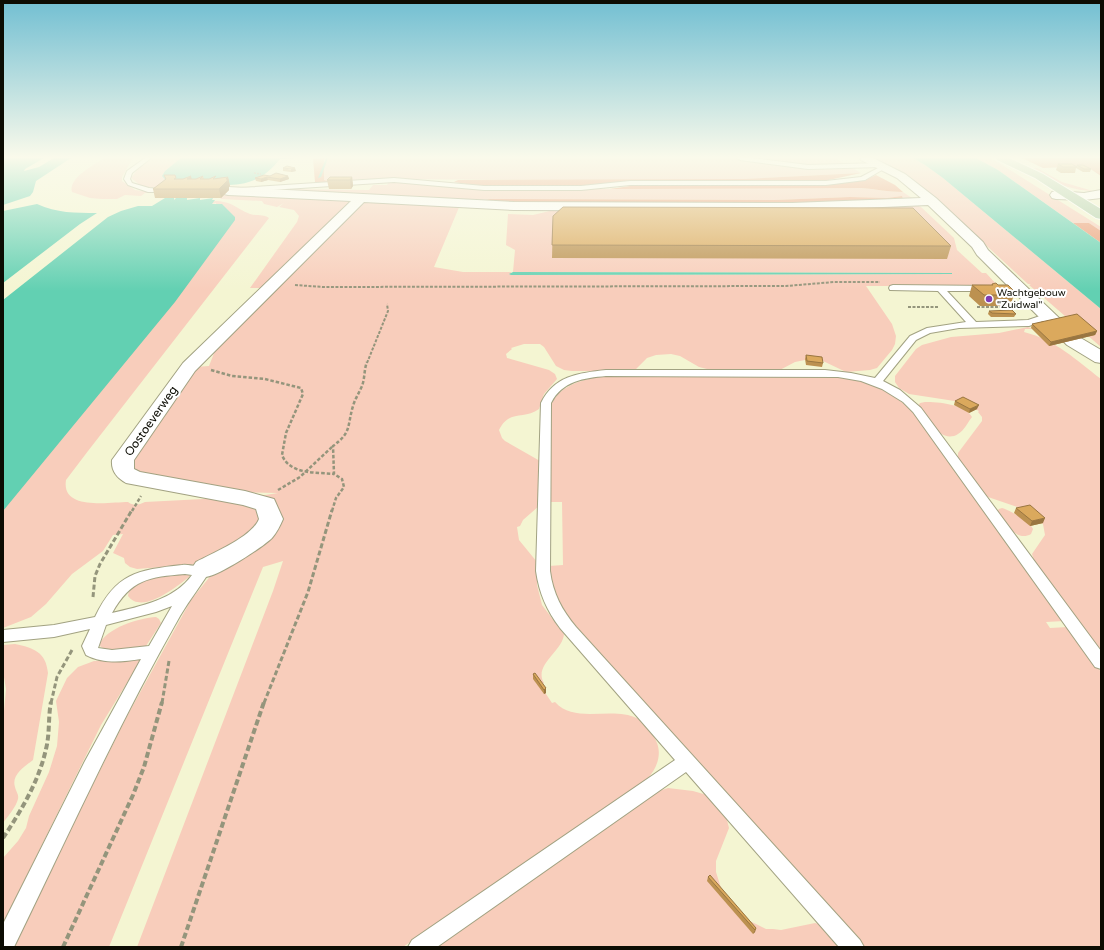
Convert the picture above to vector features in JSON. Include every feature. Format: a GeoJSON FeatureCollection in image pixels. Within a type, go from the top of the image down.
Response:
{"type":"FeatureCollection","features":[{"type":"Feature","properties":{"kind":"main road"},"geometry":{"type":"LineString","coordinates":[[1074,202],[1101,224]]}},
{"type":"Feature","properties":{"kind":"main road"},"geometry":{"type":"LineString","coordinates":[[1078,202],[1101,215]]}},
{"type":"Feature","properties":{"kind":"street","name":"Oostoeverweg"},"geometry":{"type":"LineString","coordinates":[[200,576],[253,541],[267,529],[271,518],[266,504],[244,498],[134,478],[123,470],[123,460],[189,367],[357,202]]}},
{"type":"Feature","properties":{"kind":"street"},"geometry":{"type":"LineString","coordinates":[[444,202],[514,206],[792,207],[901,202]]}},
{"type":"Feature","properties":{"kind":"street"},"geometry":{"type":"LineString","coordinates":[[933,202],[978,245],[982,252],[1014,288],[1044,318],[1060,340],[1101,366]]}},
{"type":"Feature","properties":{"kind":"street"},"geometry":{"type":"LineString","coordinates":[[1044,318],[1062,319],[1101,352]]}},
{"type":"Feature","properties":{"kind":"street"},"geometry":{"type":"LineString","coordinates":[[1044,318],[1050,319],[1074,341],[1101,358]]}},
{"type":"Feature","properties":{"kind":"lane"},"geometry":{"type":"LineString","coordinates":[[893,288],[995,288]]}},
{"type":"Feature","properties":{"kind":"lane"},"geometry":{"type":"LineString","coordinates":[[940,288],[974,325]]}},
{"type":"Feature","properties":{"kind":"lane"},"geometry":{"type":"LineString","coordinates":[[877,382],[913,338],[920,334],[946,327],[1029,323],[1044,318]]}},
{"type":"Feature","properties":{"kind":"lane"},"geometry":{"type":"LineString","coordinates":[[853,947],[562,621],[549,600],[544,585],[543,571],[546,409],[548,397],[559,386],[573,379],[606,373],[825,373],[859,377],[877,382],[901,395],[917,410],[1101,663]]}},
{"type":"Feature","properties":{"kind":"lane"},"geometry":{"type":"LineString","coordinates":[[154,651],[101,656],[92,651],[90,646],[114,595],[135,579],[152,573],[187,570],[197,571],[200,576]]}},
{"type":"Feature","properties":{"kind":"lane"},"geometry":{"type":"LineString","coordinates":[[3,636],[54,631],[156,607],[173,599],[200,576]]}},
{"type":"Feature","properties":{"kind":"lane"},"geometry":{"type":"LineString","coordinates":[[3,946],[126,700],[200,576]]}},
{"type":"Feature","properties":{"kind":"lane"},"geometry":{"type":"LineString","coordinates":[[419,947],[687,761]]}},
{"type":"Feature","properties":{"kind":"path"},"geometry":{"type":"LineString","coordinates":[[275,283],[323,287],[786,286],[834,282],[881,282]]}},
{"type":"Feature","properties":{"kind":"path"},"geometry":{"type":"LineString","coordinates":[[277,491],[306,472],[342,438],[350,425],[351,413],[355,399],[362,385],[366,364],[388,311],[387,304]]}},
{"type":"Feature","properties":{"kind":"path"},"geometry":{"type":"LineString","coordinates":[[181,947],[262,706],[308,592],[336,498],[344,487],[344,482],[340,477],[334,474],[306,472],[290,466],[284,460],[282,454],[291,418],[303,394],[301,388],[265,379],[246,378],[220,373],[204,366],[208,354],[204,353]]}},
{"type":"Feature","properties":{"kind":"path"},"geometry":{"type":"LineString","coordinates":[[334,446],[334,474]]}},
{"type":"Feature","properties":{"kind":"path"},"geometry":{"type":"LineString","coordinates":[[62,947],[133,795],[154,740],[161,711],[169,660],[154,651]]}},
{"type":"Feature","properties":{"kind":"shaded area"},"geometry":{"type":"Polygon","coordinates":[[[213,202],[226,202],[250,214],[269,218],[66,480],[66,490],[71,497],[88,503],[128,502],[136,505],[145,502],[223,498],[255,506],[262,526],[199,564],[137,569],[130,567],[125,563],[124,558],[113,553],[123,534],[113,535],[103,551],[72,574],[46,604],[31,617],[3,628],[3,396],[222,204],[211,204],[213,202]]]}},
{"type":"Feature","properties":{"kind":"shaded area"},"geometry":{"type":"Polygon","coordinates":[[[263,202],[353,202],[266,288],[250,288],[297,222],[299,216],[294,210],[279,207],[284,203],[277,207],[264,204],[263,202]]]}},
{"type":"Feature","properties":{"kind":"shaded area"},"geometry":{"type":"Polygon","coordinates":[[[366,202],[460,205],[434,267],[463,272],[511,272],[513,272],[515,250],[506,245],[508,214],[533,215],[554,210],[916,205],[921,207],[954,238],[957,250],[982,273],[986,273],[998,286],[866,286],[892,324],[896,336],[895,344],[892,350],[877,368],[870,370],[846,372],[823,361],[805,360],[795,362],[778,371],[711,370],[699,367],[680,356],[671,354],[656,355],[647,358],[636,369],[629,371],[572,371],[564,370],[556,366],[544,347],[540,344],[524,344],[511,348],[512,349],[506,354],[507,358],[549,370],[555,374],[557,379],[544,394],[539,409],[528,414],[507,419],[499,430],[505,441],[540,461],[539,506],[523,520],[520,526],[517,527],[519,540],[537,562],[537,585],[542,605],[564,634],[559,646],[542,670],[544,683],[540,685],[552,703],[555,702],[566,710],[594,714],[623,714],[636,718],[648,727],[657,743],[659,753],[655,767],[647,779],[403,947],[137,947],[273,591],[283,561],[263,567],[109,947],[12,947],[126,718],[191,600],[212,574],[265,538],[259,496],[278,493],[234,492],[140,474],[133,468],[131,463],[195,367],[209,366],[216,348],[359,204],[366,202]],[[511,272],[511,275],[952,274],[511,272]]]}},
{"type":"Feature","properties":{"kind":"shaded area"},"geometry":{"type":"Polygon","coordinates":[[[598,202],[853,202],[843,203],[598,202]]]}},
{"type":"Feature","properties":{"kind":"shaded area"},"geometry":{"type":"Polygon","coordinates":[[[934,202],[972,202],[1101,309],[1101,347],[1029,285],[1031,284],[1028,284],[962,223],[934,202]]]}},
{"type":"Feature","properties":{"kind":"shaded area"},"geometry":{"type":"Polygon","coordinates":[[[1044,202],[1062,202],[1101,227],[1101,231],[1089,223],[1073,223],[1044,202]]]}},
{"type":"Feature","properties":{"kind":"shaded area"},"geometry":{"type":"Polygon","coordinates":[[[1073,223],[1089,223],[1101,231],[1101,243],[1073,223]]]}},
{"type":"Feature","properties":{"kind":"shaded area"},"geometry":{"type":"Polygon","coordinates":[[[1028,327],[1033,329],[1025,329],[1024,332],[1056,345],[1101,379],[1101,654],[1035,563],[1032,554],[1045,535],[1043,524],[1026,510],[988,497],[982,492],[958,460],[958,453],[982,421],[982,417],[978,412],[979,411],[961,402],[909,394],[899,388],[895,382],[895,376],[916,349],[922,345],[951,337],[999,333],[1028,327]]]}},
{"type":"Feature","properties":{"kind":"shaded area"},"geometry":{"type":"Polygon","coordinates":[[[605,376],[833,376],[855,380],[876,387],[903,403],[912,411],[1064,621],[1046,622],[1050,628],[1068,627],[1101,672],[1101,947],[864,947],[563,613],[552,589],[549,566],[563,565],[562,502],[549,502],[551,405],[560,392],[567,387],[581,381],[605,376]]]}},
{"type":"Feature","properties":{"kind":"shaded area"},"geometry":{"type":"Polygon","coordinates":[[[920,403],[944,403],[964,409],[972,417],[960,433],[952,436],[946,436],[940,433],[930,423],[918,406],[920,403]]]}},
{"type":"Feature","properties":{"kind":"shaded area"},"geometry":{"type":"Polygon","coordinates":[[[1002,508],[1015,514],[1028,523],[1033,529],[1031,534],[1020,536],[1011,530],[997,511],[1002,508]]]}},
{"type":"Feature","properties":{"kind":"shaded area"},"geometry":{"type":"Polygon","coordinates":[[[190,575],[189,577],[168,592],[150,601],[134,601],[128,596],[130,589],[143,580],[161,576],[190,575]]]}},
{"type":"Feature","properties":{"kind":"shaded area"},"geometry":{"type":"Polygon","coordinates":[[[156,617],[161,623],[146,646],[108,650],[99,645],[108,634],[124,625],[141,619],[156,617]]]}},
{"type":"Feature","properties":{"kind":"shaded area"},"geometry":{"type":"Polygon","coordinates":[[[15,644],[28,647],[38,652],[45,660],[48,673],[33,760],[20,771],[15,779],[14,783],[18,799],[14,808],[3,823],[3,722],[6,689],[3,671],[3,645],[15,644]]]}},
{"type":"Feature","properties":{"kind":"shaded area"},"geometry":{"type":"Polygon","coordinates":[[[141,658],[101,725],[3,924],[3,858],[18,841],[26,828],[29,816],[49,772],[57,746],[59,722],[56,701],[67,678],[78,667],[94,661],[141,658]]]}},
{"type":"Feature","properties":{"kind":"shaded area"},"geometry":{"type":"Polygon","coordinates":[[[668,788],[693,791],[707,795],[726,816],[729,828],[716,861],[716,872],[722,891],[750,921],[766,929],[781,930],[815,923],[822,925],[842,947],[435,947],[659,791],[668,788]]]}},
{"type":"Feature","properties":{"kind":"water"},"geometry":{"type":"Polygon","coordinates":[[[3,202],[11,202],[3,205],[3,202]]]}},
{"type":"Feature","properties":{"kind":"water"},"geometry":{"type":"Polygon","coordinates":[[[158,202],[213,202],[212,204],[222,204],[235,217],[235,220],[175,302],[3,511],[3,300],[108,217],[138,206],[152,206],[158,202]]]}},
{"type":"Feature","properties":{"kind":"water"},"geometry":{"type":"Polygon","coordinates":[[[972,202],[1044,202],[1101,243],[1101,309],[972,202]]]}},
{"type":"Feature","properties":{"kind":"water"},"geometry":{"type":"Polygon","coordinates":[[[37,204],[59,211],[74,213],[97,213],[80,224],[3,283],[3,211],[37,204]]]}},
{"type":"Feature","properties":{"kind":"water"},"geometry":{"type":"Polygon","coordinates":[[[513,272],[952,273],[952,274],[509,274],[513,272]]]}},
{"type":"Feature","properties":{"kind":"building"},"geometry":{"type":"Polygon","coordinates":[[[563,207],[913,208],[951,246],[552,245],[553,216],[563,207]]]}},
{"type":"Feature","properties":{"kind":"building"},"geometry":{"type":"Polygon","coordinates":[[[996,283],[998,285],[1008,285],[1014,291],[1009,291],[1014,295],[984,295],[972,285],[993,285],[992,284],[996,283]]]}},
{"type":"Feature","properties":{"kind":"building"},"geometry":{"type":"Polygon","coordinates":[[[1012,310],[1016,314],[992,313],[989,311],[1012,310]]]}},
{"type":"Feature","properties":{"kind":"building"},"geometry":{"type":"Polygon","coordinates":[[[1077,314],[1097,331],[1051,342],[1032,324],[1077,314]]]}},
{"type":"Feature","properties":{"kind":"building"},"geometry":{"type":"Polygon","coordinates":[[[806,355],[822,357],[823,363],[807,361],[806,355]]]}},
{"type":"Feature","properties":{"kind":"building"},"geometry":{"type":"Polygon","coordinates":[[[963,397],[979,405],[970,409],[955,401],[963,397]]]}},
{"type":"Feature","properties":{"kind":"building"},"geometry":{"type":"Polygon","coordinates":[[[1030,505],[1045,518],[1032,521],[1016,508],[1030,505]]]}},
{"type":"Feature","properties":{"kind":"building"},"geometry":{"type":"Polygon","coordinates":[[[535,673],[546,688],[544,690],[533,674],[535,673]]]}},
{"type":"Feature","properties":{"kind":"building"},"geometry":{"type":"Polygon","coordinates":[[[710,875],[756,928],[755,930],[708,877],[710,875]]]}},
{"type":"Feature","properties":{"kind":"place","name":"Wachtgebouw \"Zuidwal\""},"geometry":{"type":"Point","coordinates":[989,299]}}]}
